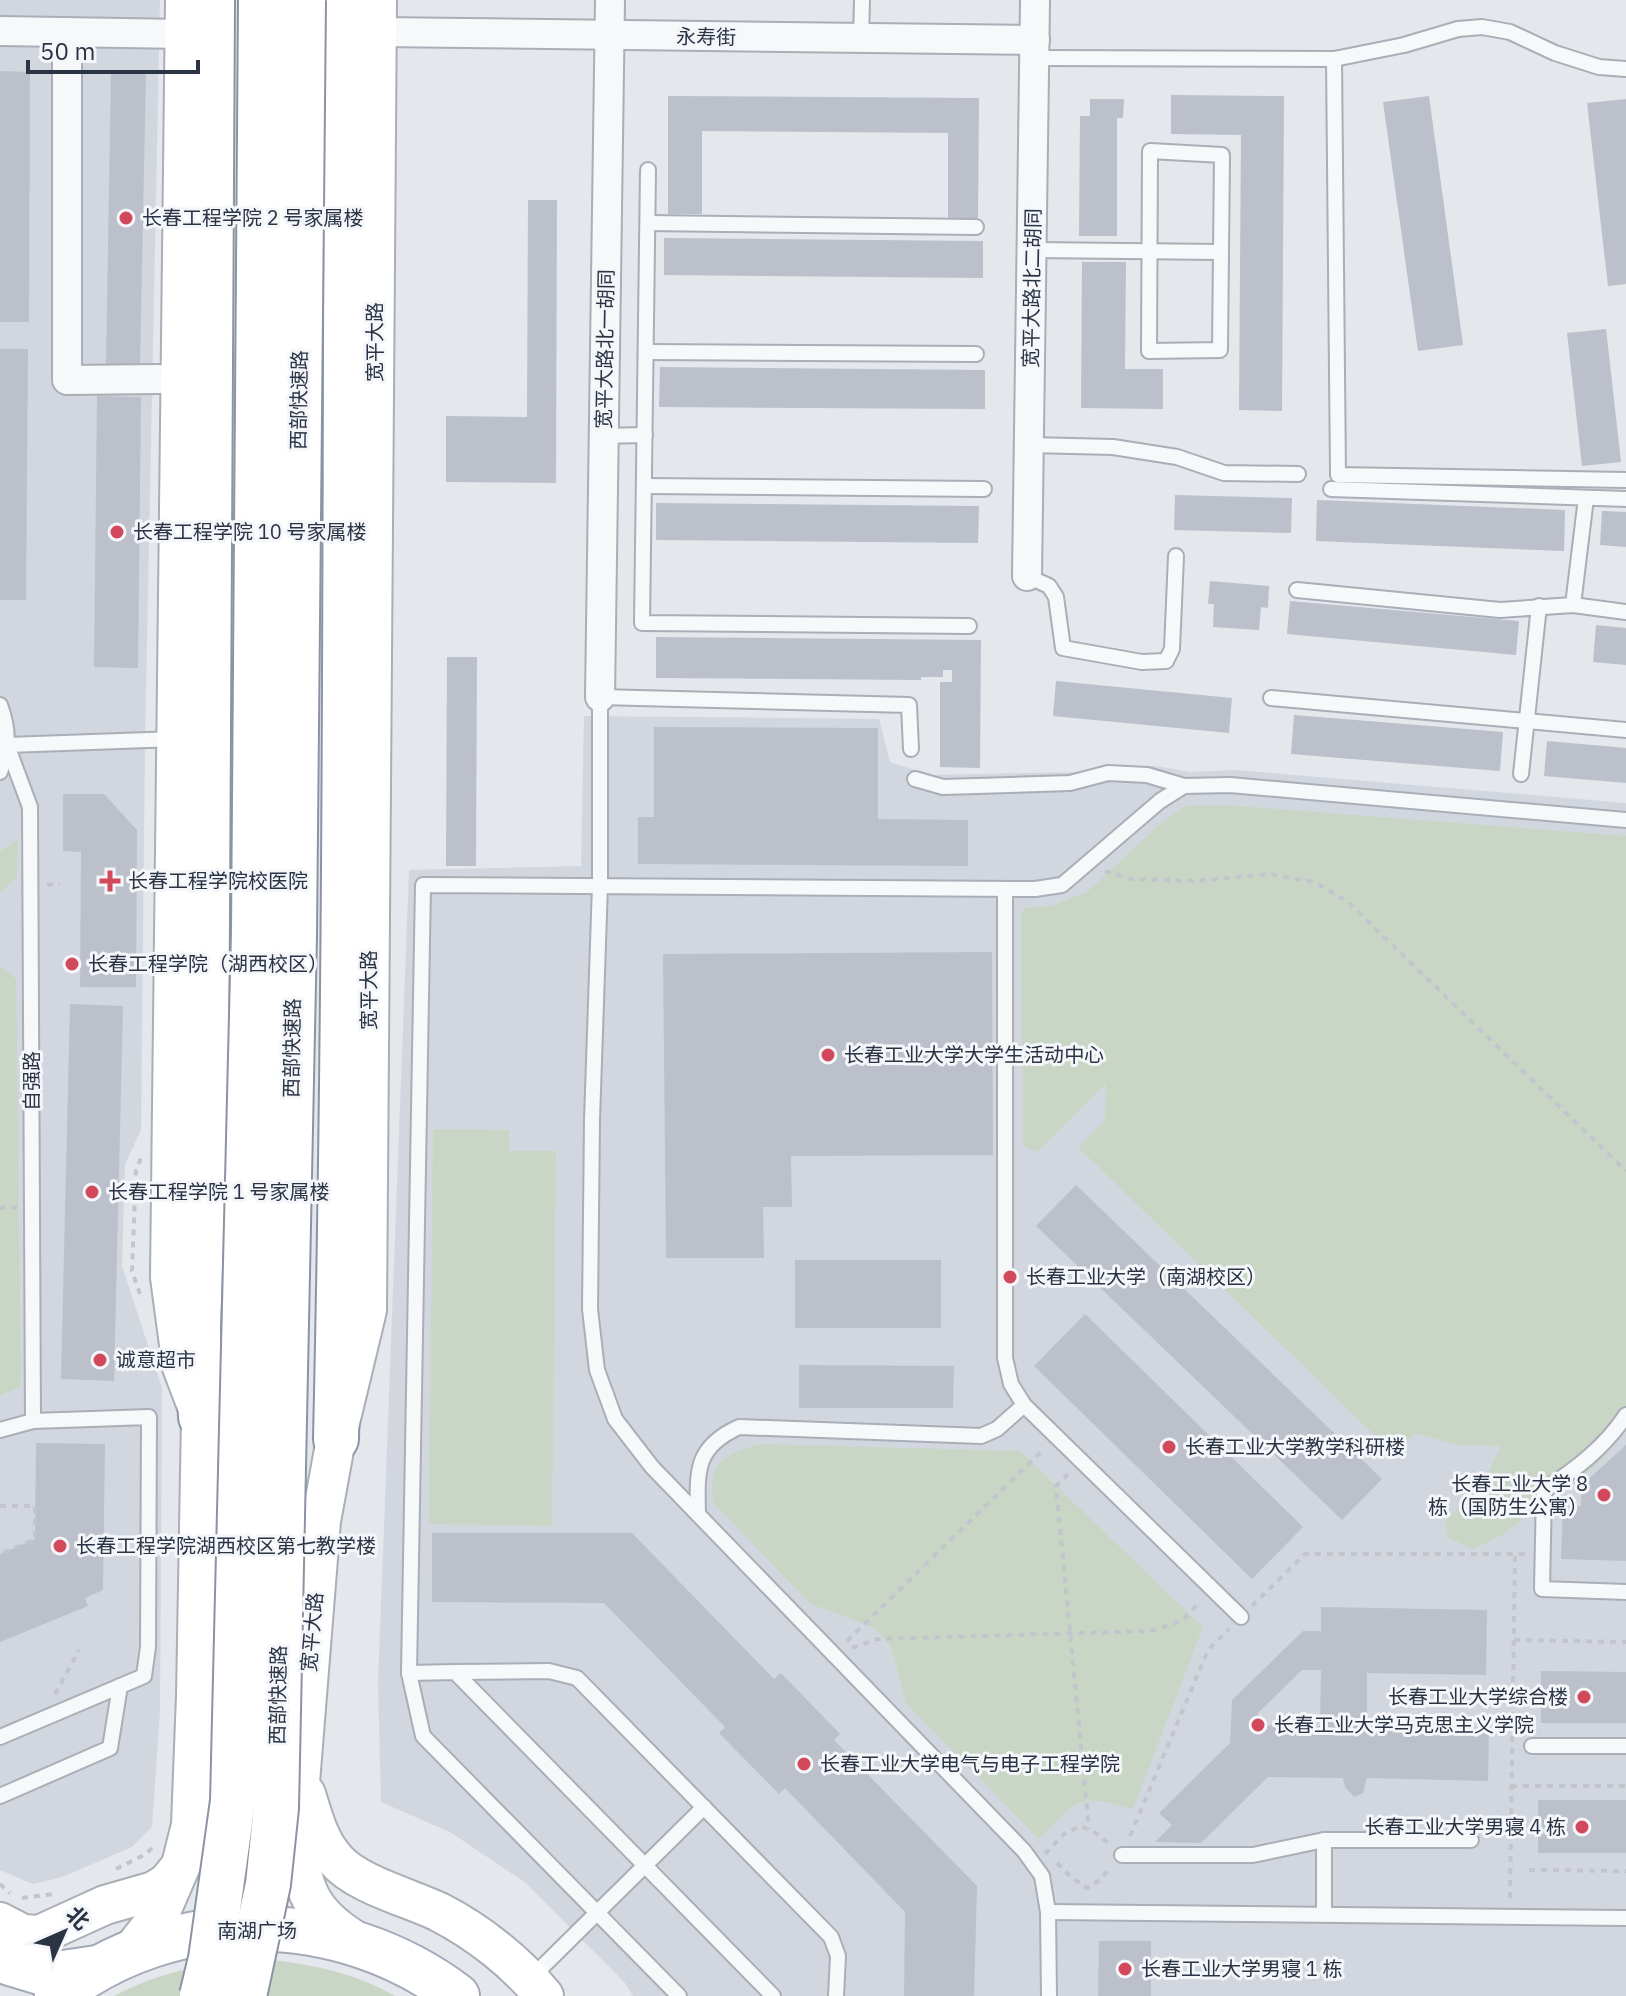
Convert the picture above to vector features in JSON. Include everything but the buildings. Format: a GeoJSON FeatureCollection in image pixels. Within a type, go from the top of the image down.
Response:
{"type":"FeatureCollection","features":[{"type":"Feature","properties":{"kind":"main road"},"geometry":{"type":"LineString","coordinates":[[0,1957],[50,1975],[115,1960],[159,1916],[171,1852],[191,1825],[201,1417],[198,1330],[206,1093],[212,0]]}},
{"type":"Feature","properties":{"kind":"main road","name":"西部快速路"},"geometry":{"type":"LineString","coordinates":[[202,1996],[211,1959],[233,1801],[254,932],[261,0]]}},
{"type":"Feature","properties":{"kind":"main road","name":"西部快速路"},"geometry":{"type":"LineString","coordinates":[[244,1996],[268,1884],[276,1808],[294,934],[303,0]]}},
{"type":"Feature","properties":{"kind":"main road"},"geometry":{"type":"LineString","coordinates":[[336,1439],[346,789],[347,0]]}},
{"type":"Feature","properties":{"kind":"main road","name":"宽平大路"},"geometry":{"type":"LineString","coordinates":[[364,1946],[334,1928],[317,1910],[300,1871],[296,1832],[321,1521],[336,1439],[367,1310],[377,16]]}},
{"type":"Feature","properties":{"kind":"main road"},"geometry":{"type":"LineString","coordinates":[[184,17],[170,1277],[182,1367],[201,1417]]}},
{"type":"Feature","properties":{"kind":"main road"},"geometry":{"type":"LineString","coordinates":[[300,1773],[317,1830],[336,1860],[355,1876],[452,1920],[483,1939],[537,1988]]}},
{"type":"Feature","properties":{"kind":"main road"},"geometry":{"type":"LineString","coordinates":[[0,1922],[23,1934],[39,1935],[105,1905],[154,1891],[167,1883],[171,1852]]}},
{"type":"Feature","properties":{"kind":"main road","name":"南湖广场"},"geometry":{"type":"LineString","coordinates":[[57,1996],[115,1960],[195,1933],[241,1928],[297,1930],[364,1946],[416,1969],[457,1996]]}},
{"type":"Feature","properties":{"kind":"street","name":"宽平大路北一胡同"},"geometry":{"type":"LineString","coordinates":[[600,697],[610,0]]}},
{"type":"Feature","properties":{"kind":"street","name":"宽平大路北二胡同"},"geometry":{"type":"LineString","coordinates":[[1027,576],[1035,0]]}},
{"type":"Feature","properties":{"kind":"street","name":"永寿街"},"geometry":{"type":"LineString","coordinates":[[377,16],[609,36],[861,38],[1035,49]]}},
{"type":"Feature","properties":{"kind":"street"},"geometry":{"type":"LineString","coordinates":[[0,31],[67,32],[184,17]]}},
{"type":"Feature","properties":{"kind":"street"},"geometry":{"type":"LineString","coordinates":[[67,32],[67,380],[159,379]]}},
{"type":"Feature","properties":{"kind":"lane"},"geometry":{"type":"LineString","coordinates":[[861,38],[862,0]]}},
{"type":"Feature","properties":{"kind":"lane"},"geometry":{"type":"LineString","coordinates":[[1035,49],[1334,59],[1404,45],[1458,29],[1482,27],[1510,32],[1555,53],[1599,67],[1626,69]]}},
{"type":"Feature","properties":{"kind":"lane"},"geometry":{"type":"LineString","coordinates":[[1334,59],[1338,475],[1626,480]]}},
{"type":"Feature","properties":{"kind":"lane"},"geometry":{"type":"LineString","coordinates":[[1150,151],[1222,155],[1220,252],[1220,350],[1149,351],[1150,151]]}},
{"type":"Feature","properties":{"kind":"lane"},"geometry":{"type":"LineString","coordinates":[[648,170],[642,623],[969,626]]}},
{"type":"Feature","properties":{"kind":"lane"},"geometry":{"type":"LineString","coordinates":[[648,223],[976,227]]}},
{"type":"Feature","properties":{"kind":"lane"},"geometry":{"type":"LineString","coordinates":[[1032,250],[1220,252]]}},
{"type":"Feature","properties":{"kind":"lane"},"geometry":{"type":"LineString","coordinates":[[646,352],[976,354]]}},
{"type":"Feature","properties":{"kind":"lane"},"geometry":{"type":"LineString","coordinates":[[603,436],[645,435]]}},
{"type":"Feature","properties":{"kind":"lane"},"geometry":{"type":"LineString","coordinates":[[1030,445],[1113,447],[1177,457],[1224,473],[1298,474]]}},
{"type":"Feature","properties":{"kind":"lane"},"geometry":{"type":"LineString","coordinates":[[644,486],[984,489]]}},
{"type":"Feature","properties":{"kind":"lane"},"geometry":{"type":"LineString","coordinates":[[1331,489],[1626,499]]}},
{"type":"Feature","properties":{"kind":"lane"},"geometry":{"type":"LineString","coordinates":[[1573,605],[1586,498]]}},
{"type":"Feature","properties":{"kind":"lane"},"geometry":{"type":"LineString","coordinates":[[1027,576],[1049,586],[1056,597],[1063,648],[1142,662],[1166,661],[1172,649],[1176,556]]}},
{"type":"Feature","properties":{"kind":"lane"},"geometry":{"type":"LineString","coordinates":[[1297,590],[1500,610],[1573,605],[1626,612]]}},
{"type":"Feature","properties":{"kind":"lane"},"geometry":{"type":"LineString","coordinates":[[1521,774],[1539,606]]}},
{"type":"Feature","properties":{"kind":"lane"},"geometry":{"type":"LineString","coordinates":[[911,749],[909,705],[600,697],[600,885],[592,1120],[590,1309],[597,1370],[615,1419],[652,1467],[1024,1851],[1042,1876],[1048,1912],[1049,1996]]}},
{"type":"Feature","properties":{"kind":"lane"},"geometry":{"type":"LineString","coordinates":[[1271,698],[1626,730]]}},
{"type":"Feature","properties":{"kind":"lane"},"geometry":{"type":"LineString","coordinates":[[0,705],[7,726],[7,754],[0,772]]}},
{"type":"Feature","properties":{"kind":"lane"},"geometry":{"type":"LineString","coordinates":[[7,745],[177,739]]}},
{"type":"Feature","properties":{"kind":"lane","name":"自强路"},"geometry":{"type":"LineString","coordinates":[[7,745],[30,807],[33,1421]]}},
{"type":"Feature","properties":{"kind":"lane"},"geometry":{"type":"LineString","coordinates":[[915,779],[943,787],[958,787],[1070,783],[1108,773],[1147,775],[1184,786],[1230,785],[1626,820]]}},
{"type":"Feature","properties":{"kind":"lane"},"geometry":{"type":"LineString","coordinates":[[679,1996],[423,1736],[409,1673],[423,885],[1005,890],[1062,885],[1160,801],[1184,786]]}},
{"type":"Feature","properties":{"kind":"lane"},"geometry":{"type":"LineString","coordinates":[[1005,890],[1005,1358],[1011,1384],[1024,1405],[1241,1617]]}},
{"type":"Feature","properties":{"kind":"lane"},"geometry":{"type":"LineString","coordinates":[[698,1514],[697,1486],[703,1454],[717,1437],[739,1427],[981,1436],[997,1429],[1024,1405]]}},
{"type":"Feature","properties":{"kind":"lane"},"geometry":{"type":"LineString","coordinates":[[1626,1415],[1614,1435],[1577,1469],[1544,1490],[1542,1589],[1626,1592]]}},
{"type":"Feature","properties":{"kind":"lane"},"geometry":{"type":"LineString","coordinates":[[0,1430],[33,1421],[149,1417],[148,1647],[144,1676],[0,1737]]}},
{"type":"Feature","properties":{"kind":"lane"},"geometry":{"type":"LineString","coordinates":[[409,1673],[549,1671],[577,1678],[831,1937],[838,1956],[836,1996]]}},
{"type":"Feature","properties":{"kind":"lane"},"geometry":{"type":"LineString","coordinates":[[455,1672],[773,1996]]}},
{"type":"Feature","properties":{"kind":"lane"},"geometry":{"type":"LineString","coordinates":[[0,1796],[110,1748],[120,1686]]}},
{"type":"Feature","properties":{"kind":"lane"},"geometry":{"type":"LineString","coordinates":[[1532,1746],[1626,1746]]}},
{"type":"Feature","properties":{"kind":"lane"},"geometry":{"type":"LineString","coordinates":[[537,1988],[597,1912],[704,1807]]}},
{"type":"Feature","properties":{"kind":"lane"},"geometry":{"type":"LineString","coordinates":[[1122,1855],[1253,1855],[1324,1840],[1471,1840]]}},
{"type":"Feature","properties":{"kind":"lane"},"geometry":{"type":"LineString","coordinates":[[1324,1840],[1324,1914]]}},
{"type":"Feature","properties":{"kind":"lane"},"geometry":{"type":"LineString","coordinates":[[1048,1912],[1626,1918]]}},
{"type":"Feature","properties":{"kind":"path"},"geometry":{"type":"LineString","coordinates":[[1088,865],[1131,879],[1195,881],[1269,874],[1314,882],[1325,888],[1347,901],[1626,1171]]}},
{"type":"Feature","properties":{"kind":"path"},"geometry":{"type":"LineString","coordinates":[[834,1654],[1056,1437]]}},
{"type":"Feature","properties":{"kind":"path"},"geometry":{"type":"LineString","coordinates":[[1080,1460],[1056,1486],[1089,1829]]}},
{"type":"Feature","properties":{"kind":"path"},"geometry":{"type":"LineString","coordinates":[[0,1506],[35,1506],[35,1539],[0,1554]]}},
{"type":"Feature","properties":{"kind":"path"},"geometry":{"type":"LineString","coordinates":[[1047,1853],[1087,1888],[1100,1880],[1122,1855],[1208,1650],[1305,1554],[1543,1553]]}},
{"type":"Feature","properties":{"kind":"path"},"geometry":{"type":"LineString","coordinates":[[1510,1917],[1515,1554]]}},
{"type":"Feature","properties":{"kind":"path"},"geometry":{"type":"LineString","coordinates":[[834,1654],[877,1639],[1152,1631],[1183,1620],[1213,1589]]}},
{"type":"Feature","properties":{"kind":"path"},"geometry":{"type":"LineString","coordinates":[[1514,1640],[1626,1642]]}},
{"type":"Feature","properties":{"kind":"path"},"geometry":{"type":"LineString","coordinates":[[54,1696],[79,1650]]}},
{"type":"Feature","properties":{"kind":"path"},"geometry":{"type":"LineString","coordinates":[[1511,1786],[1626,1786]]}},
{"type":"Feature","properties":{"kind":"path"},"geometry":{"type":"LineString","coordinates":[[1035,1866],[1064,1834],[1080,1826],[1089,1829],[1122,1855]]}},
{"type":"Feature","properties":{"kind":"path"},"geometry":{"type":"LineString","coordinates":[[107,1873],[146,1854],[171,1852]]}},
{"type":"Feature","properties":{"kind":"path"},"geometry":{"type":"LineString","coordinates":[[1529,1870],[1626,1871]]}},
{"type":"Feature","properties":{"kind":"path"},"geometry":{"type":"LineString","coordinates":[[0,1884],[24,1899],[54,1894]]}},
{"type":"Feature","properties":{"kind":"shaded area","name":"长春工程学院（湖西校区）"},"geometry":{"type":"Polygon","coordinates":[[[0,0],[160,0],[145,739],[141,1130],[125,1164],[122,1266],[162,1388],[160,1711],[152,1827],[132,1847],[62,1877],[33,1884],[0,1870],[0,0]]]}},
{"type":"Feature","properties":{"kind":"shaded area","name":"长春工业大学（南湖校区）"},"geometry":{"type":"Polygon","coordinates":[[[584,716],[879,719],[890,762],[930,775],[1074,772],[1112,766],[1155,766],[1190,772],[1236,770],[1626,803],[1626,1996],[633,1996],[625,1983],[526,1883],[450,1832],[381,1802],[378,1684],[409,870],[581,866],[584,716]]]}},
{"type":"Feature","properties":{"kind":"green space"},"geometry":{"type":"Polygon","coordinates":[[[1224,805],[1626,836],[1626,1431],[1599,1463],[1562,1493],[1535,1509],[1504,1534],[1473,1549],[1447,1537],[1446,1521],[1487,1475],[1501,1446],[1458,1445],[1415,1433],[1394,1454],[1078,1147],[1105,1120],[1106,1083],[1037,1152],[1023,1146],[1021,915],[1024,908],[1051,906],[1087,892],[1160,824],[1186,806],[1224,805]]]}},
{"type":"Feature","properties":{"kind":"green space"},"geometry":{"type":"Polygon","coordinates":[[[18,839],[17,876],[0,893],[0,851],[18,839]]]}},
{"type":"Feature","properties":{"kind":"green space"},"geometry":{"type":"Polygon","coordinates":[[[0,966],[16,979],[21,1387],[0,1395],[0,966]]]}},
{"type":"Feature","properties":{"kind":"green space"},"geometry":{"type":"Polygon","coordinates":[[[433,1129],[509,1130],[509,1151],[556,1151],[552,1526],[429,1524],[433,1129]]]}},
{"type":"Feature","properties":{"kind":"green space"},"geometry":{"type":"Polygon","coordinates":[[[761,1444],[1020,1451],[1203,1627],[1133,1809],[1099,1801],[1080,1803],[1039,1839],[906,1703],[891,1646],[873,1627],[811,1604],[713,1503],[713,1478],[721,1462],[737,1451],[761,1444]]]}},
{"type":"Feature","properties":{"kind":"green space"},"geometry":{"type":"Polygon","coordinates":[[[260,1959],[329,1970],[395,1996],[114,1996],[150,1980],[185,1970],[260,1959]]]}},
{"type":"Feature","properties":{"kind":"place","name":"长春工程学院 2 号家属楼"},"geometry":{"type":"Point","coordinates":[126,218]}},
{"type":"Feature","properties":{"kind":"place","name":"长春工程学院 10 号家属楼"},"geometry":{"type":"Point","coordinates":[117,532]}},
{"type":"Feature","properties":{"kind":"place","name":"长春工程学院校医院"},"geometry":{"type":"Point","coordinates":[110,881]}},
{"type":"Feature","properties":{"kind":"place","name":"长春工程学院（湖西校区）"},"geometry":{"type":"Point","coordinates":[72,964]}},
{"type":"Feature","properties":{"kind":"place","name":"长春工业大学大学生活动中心"},"geometry":{"type":"Point","coordinates":[828,1055]}},
{"type":"Feature","properties":{"kind":"place","name":"长春工程学院 1 号家属楼"},"geometry":{"type":"Point","coordinates":[92,1192]}},
{"type":"Feature","properties":{"kind":"place","name":"长春工业大学（南湖校区）"},"geometry":{"type":"Point","coordinates":[1010,1277]}},
{"type":"Feature","properties":{"kind":"place","name":"诚意超市"},"geometry":{"type":"Point","coordinates":[100,1360]}},
{"type":"Feature","properties":{"kind":"place","name":"长春工业大学教学科研楼"},"geometry":{"type":"Point","coordinates":[1169,1447]}},
{"type":"Feature","properties":{"kind":"place","name":"长春工业大学 8 栋（国防生公寓）"},"geometry":{"type":"Point","coordinates":[1604,1495]}},
{"type":"Feature","properties":{"kind":"place","name":"长春工程学院湖西校区第七教学楼"},"geometry":{"type":"Point","coordinates":[60,1546]}},
{"type":"Feature","properties":{"kind":"place","name":"长春工业大学综合楼"},"geometry":{"type":"Point","coordinates":[1584,1697]}},
{"type":"Feature","properties":{"kind":"place","name":"长春工业大学马克思主义学院"},"geometry":{"type":"Point","coordinates":[1258,1725]}},
{"type":"Feature","properties":{"kind":"place","name":"长春工业大学电气与电子工程学院"},"geometry":{"type":"Point","coordinates":[804,1764]}},
{"type":"Feature","properties":{"kind":"place","name":"长春工业大学男寝 4 栋"},"geometry":{"type":"Point","coordinates":[1582,1827]}},
{"type":"Feature","properties":{"kind":"place","name":"长春工业大学男寝 1 栋"},"geometry":{"type":"Point","coordinates":[1125,1969]}}]}
